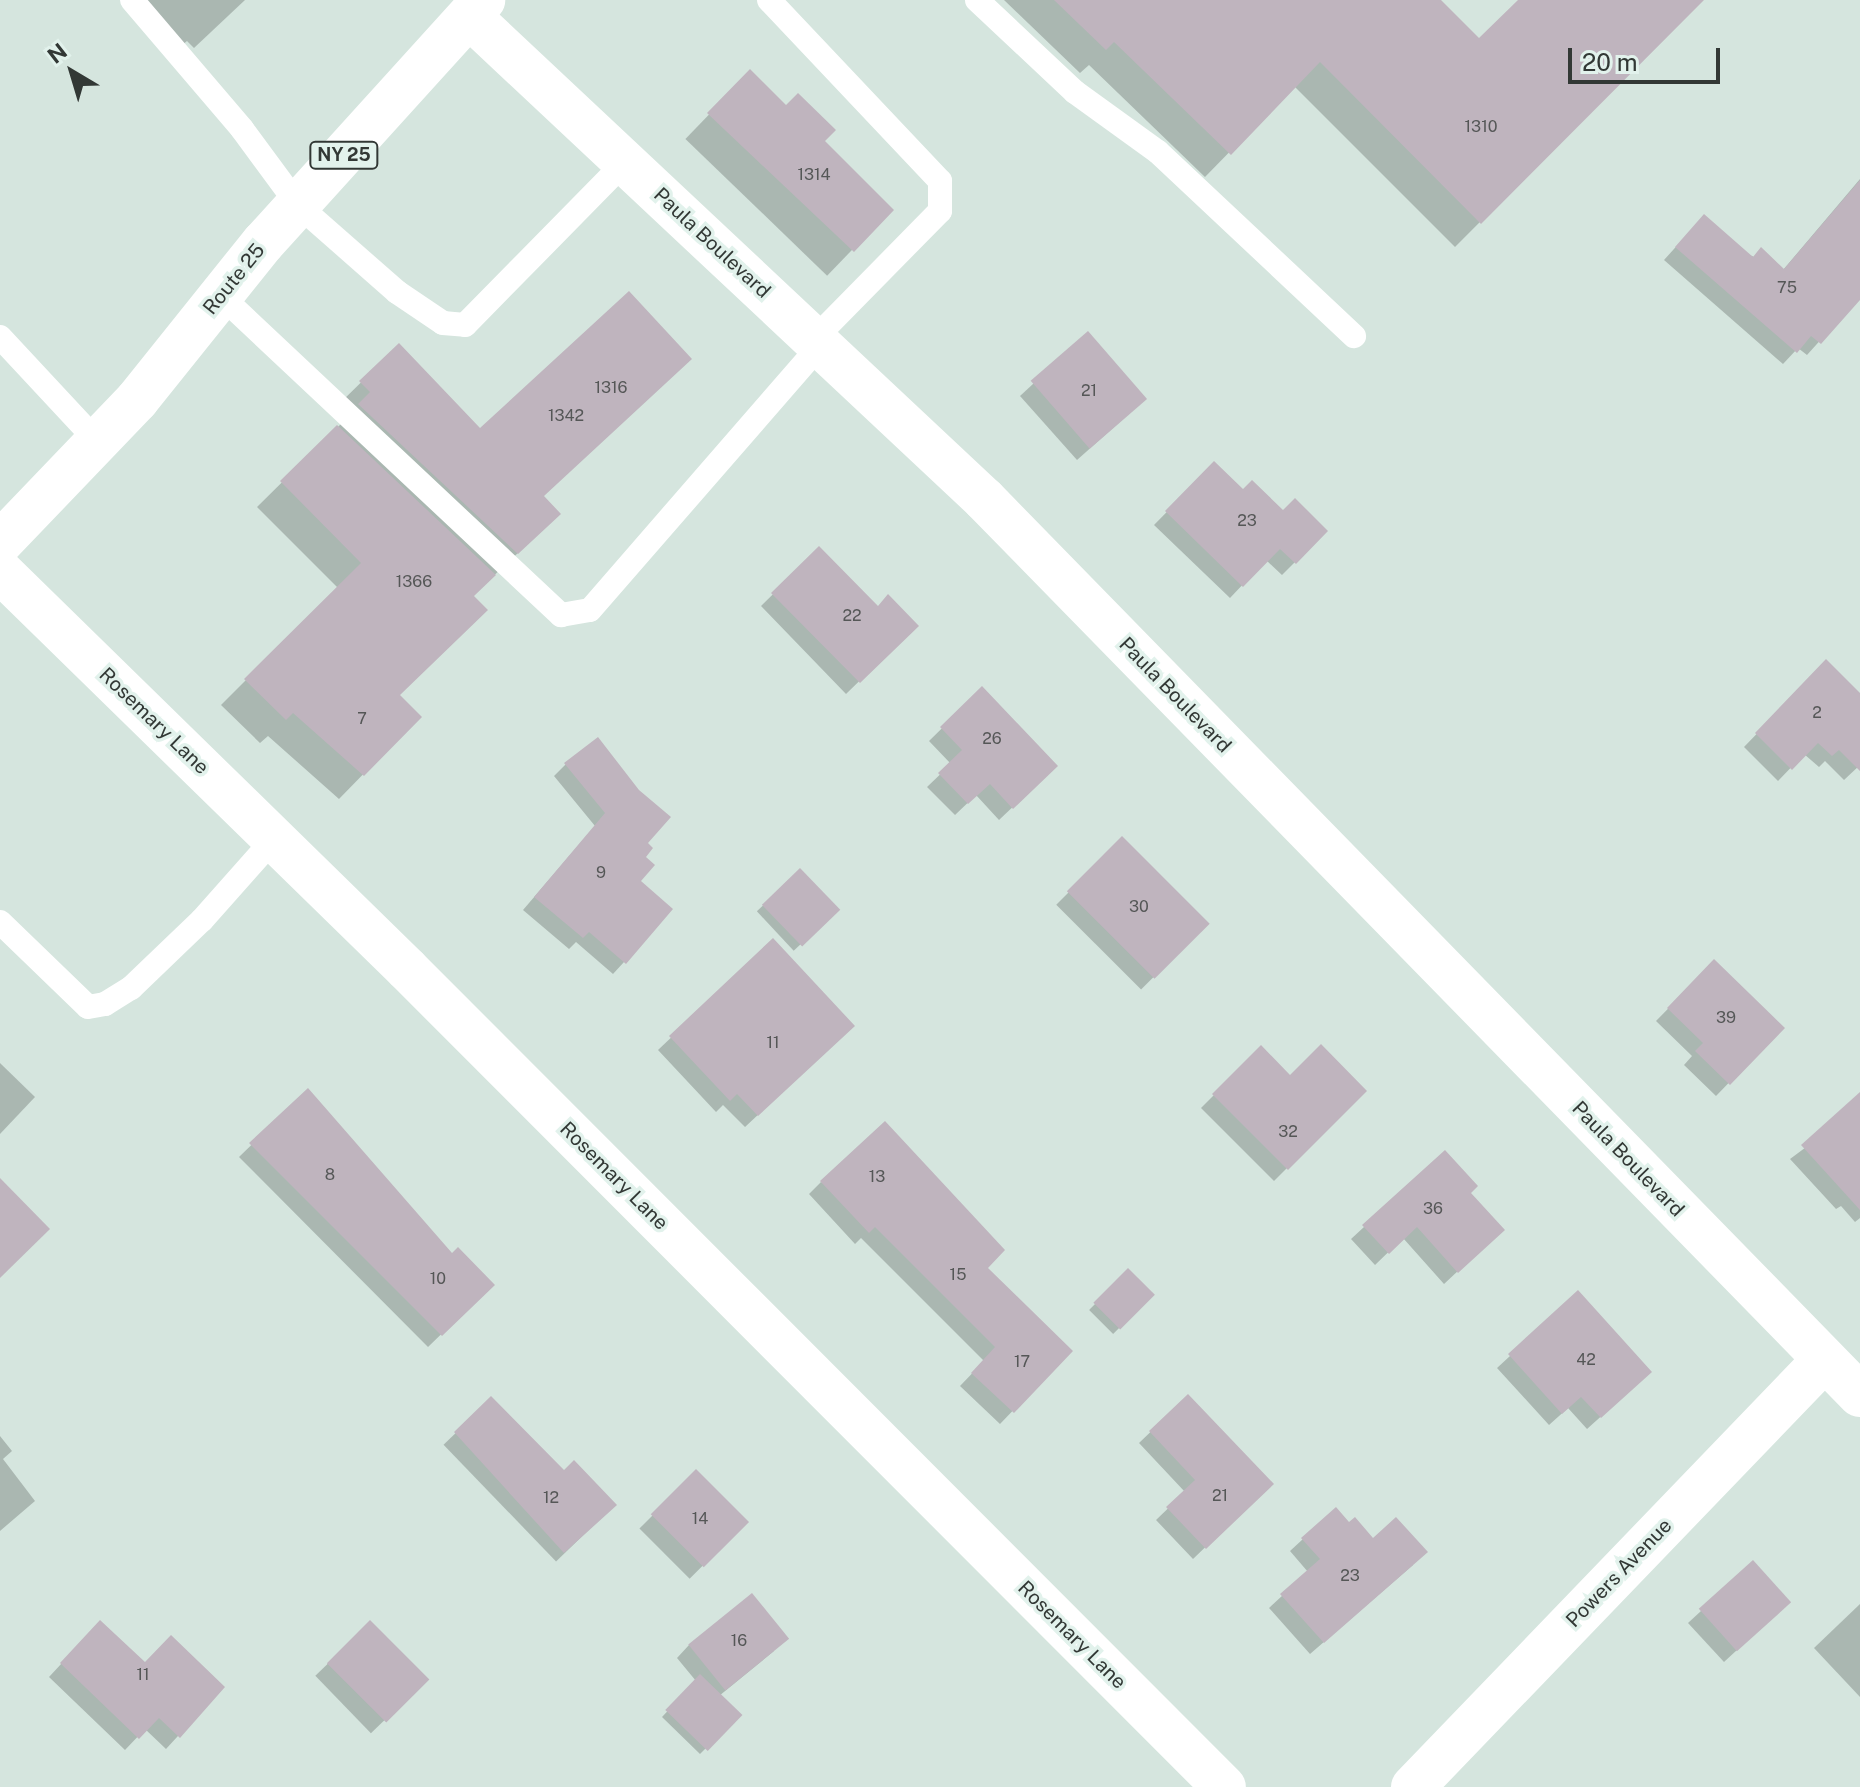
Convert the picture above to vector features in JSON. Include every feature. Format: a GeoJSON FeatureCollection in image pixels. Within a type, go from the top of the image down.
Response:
{"type":"FeatureCollection","features":[{"type":"Feature","properties":{"kind":"street","name":"Route 25"},"geometry":{"type":"LineString","coordinates":[[0,543],[98,442],[298,205],[477,8]]}},
{"type":"Feature","properties":{"kind":"street","name":"Paula Boulevard"},"geometry":{"type":"LineString","coordinates":[[477,8],[626,161],[984,499],[1860,1395]]}},
{"type":"Feature","properties":{"kind":"street","name":"Rosemary Lane"},"geometry":{"type":"LineString","coordinates":[[0,571],[274,839],[1224,1787]]}},
{"type":"Feature","properties":{"kind":"street","name":"Powers Avenue"},"geometry":{"type":"LineString","coordinates":[[1413,1787],[1824,1360]]}},
{"type":"Feature","properties":{"kind":"lane"},"geometry":{"type":"LineString","coordinates":[[132,0],[242,129],[298,205],[397,292],[443,323],[465,325],[626,161]]}},
{"type":"Feature","properties":{"kind":"lane"},"geometry":{"type":"LineString","coordinates":[[220,295],[561,615],[590,610],[817,342],[940,211],[940,181],[769,0]]}},
{"type":"Feature","properties":{"kind":"lane"},"geometry":{"type":"LineString","coordinates":[[977,0],[1075,92],[1158,152],[1354,336]]}},
{"type":"Feature","properties":{"kind":"lane"},"geometry":{"type":"LineString","coordinates":[[0,337],[98,442]]}},
{"type":"Feature","properties":{"kind":"lane"},"geometry":{"type":"LineString","coordinates":[[0,922],[88,1007],[105,1004],[131,988],[202,920],[274,839]]}},
{"type":"Feature","properties":{"kind":"building"},"geometry":{"type":"Polygon","coordinates":[[[1054,0],[1441,0],[1479,38],[1518,0],[1704,0],[1481,224],[1320,62],[1231,155],[1114,42],[1106,50],[1054,0]]]}},
{"type":"Feature","properties":{"kind":"building"},"geometry":{"type":"Polygon","coordinates":[[[750,69],[786,105],[798,93],[836,130],[825,141],[894,210],[854,252],[707,113],[750,69]]]}},
{"type":"Feature","properties":{"kind":"building"},"geometry":{"type":"Polygon","coordinates":[[[1860,180],[1860,300],[1821,344],[1811,336],[1797,353],[1675,247],[1704,214],[1753,257],[1761,247],[1784,269],[1860,180]]]}},
{"type":"Feature","properties":{"kind":"building"},"geometry":{"type":"Polygon","coordinates":[[[629,291],[692,359],[544,496],[561,514],[518,554],[358,404],[370,392],[359,381],[399,343],[480,428],[629,291]]]}},
{"type":"Feature","properties":{"kind":"building"},"geometry":{"type":"Polygon","coordinates":[[[1088,331],[1147,399],[1090,449],[1031,381],[1088,331]]]}},
{"type":"Feature","properties":{"kind":"building"},"geometry":{"type":"Polygon","coordinates":[[[337,425],[496,575],[474,596],[488,610],[400,695],[422,717],[364,776],[293,713],[286,720],[244,679],[361,563],[280,481],[337,425]]]}},
{"type":"Feature","properties":{"kind":"building"},"geometry":{"type":"Polygon","coordinates":[[[1214,461],[1243,489],[1252,480],[1283,510],[1295,498],[1328,531],[1296,564],[1280,549],[1243,587],[1165,511],[1214,461]]]}},
{"type":"Feature","properties":{"kind":"building"},"geometry":{"type":"Polygon","coordinates":[[[819,546],[878,606],[888,594],[919,626],[860,683],[771,593],[819,546]]]}},
{"type":"Feature","properties":{"kind":"building"},"geometry":{"type":"Polygon","coordinates":[[[1826,659],[1860,693],[1860,771],[1839,750],[1832,756],[1818,743],[1792,770],[1755,733],[1826,659]]]}},
{"type":"Feature","properties":{"kind":"building"},"geometry":{"type":"Polygon","coordinates":[[[982,686],[1058,766],[1013,809],[990,784],[968,804],[938,773],[962,750],[940,727],[982,686]]]}},
{"type":"Feature","properties":{"kind":"building"},"geometry":{"type":"Polygon","coordinates":[[[598,737],[639,790],[671,817],[648,843],[653,848],[646,857],[655,865],[641,881],[673,909],[626,964],[589,932],[583,938],[534,897],[605,813],[564,763],[598,737]]]}},
{"type":"Feature","properties":{"kind":"building"},"geometry":{"type":"Polygon","coordinates":[[[1122,836],[1210,924],[1155,979],[1067,891],[1122,836]]]}},
{"type":"Feature","properties":{"kind":"building"},"geometry":{"type":"Polygon","coordinates":[[[800,868],[840,910],[802,947],[762,905],[800,868]]]}},
{"type":"Feature","properties":{"kind":"building"},"geometry":{"type":"Polygon","coordinates":[[[773,938],[855,1026],[758,1116],[737,1094],[730,1101],[669,1036],[773,938]]]}},
{"type":"Feature","properties":{"kind":"building"},"geometry":{"type":"Polygon","coordinates":[[[1714,959],[1785,1028],[1730,1085],[1695,1051],[1703,1043],[1667,1008],[1714,959]]]}},
{"type":"Feature","properties":{"kind":"building"},"geometry":{"type":"Polygon","coordinates":[[[1321,1044],[1367,1091],[1288,1170],[1212,1094],[1261,1045],[1290,1075],[1321,1044]]]}},
{"type":"Feature","properties":{"kind":"building"},"geometry":{"type":"Polygon","coordinates":[[[308,1088],[452,1253],[458,1247],[495,1285],[442,1336],[249,1143],[308,1088]]]}},
{"type":"Feature","properties":{"kind":"building"},"geometry":{"type":"Polygon","coordinates":[[[1860,1092],[1860,1210],[1801,1145],[1860,1092]]]}},
{"type":"Feature","properties":{"kind":"building"},"geometry":{"type":"Polygon","coordinates":[[[885,1121],[1005,1250],[988,1268],[1073,1351],[1014,1413],[971,1373],[995,1347],[875,1227],[869,1233],[820,1181],[885,1121]]]}},
{"type":"Feature","properties":{"kind":"building"},"geometry":{"type":"Polygon","coordinates":[[[1445,1150],[1478,1186],[1471,1193],[1505,1230],[1458,1273],[1417,1227],[1389,1254],[1362,1225],[1445,1150]]]}},
{"type":"Feature","properties":{"kind":"building"},"geometry":{"type":"Polygon","coordinates":[[[0,1178],[50,1229],[0,1278],[0,1178]]]}},
{"type":"Feature","properties":{"kind":"building"},"geometry":{"type":"Polygon","coordinates":[[[1128,1268],[1155,1295],[1120,1330],[1093,1303],[1128,1268]]]}},
{"type":"Feature","properties":{"kind":"building"},"geometry":{"type":"Polygon","coordinates":[[[1578,1290],[1652,1372],[1601,1418],[1581,1397],[1562,1414],[1508,1354],[1578,1290]]]}},
{"type":"Feature","properties":{"kind":"building"},"geometry":{"type":"Polygon","coordinates":[[[1188,1394],[1274,1484],[1206,1549],[1166,1507],[1195,1480],[1149,1431],[1188,1394]]]}},
{"type":"Feature","properties":{"kind":"building"},"geometry":{"type":"Polygon","coordinates":[[[491,1396],[564,1470],[574,1460],[617,1505],[564,1553],[454,1432],[491,1396]]]}},
{"type":"Feature","properties":{"kind":"building"},"geometry":{"type":"Polygon","coordinates":[[[696,1469],[749,1522],[704,1567],[651,1514],[696,1469]]]}},
{"type":"Feature","properties":{"kind":"building"},"geometry":{"type":"Polygon","coordinates":[[[1336,1507],[1349,1522],[1355,1517],[1373,1538],[1396,1517],[1428,1552],[1324,1643],[1280,1594],[1320,1559],[1301,1538],[1336,1507]]]}},
{"type":"Feature","properties":{"kind":"building"},"geometry":{"type":"Polygon","coordinates":[[[1753,1560],[1791,1602],[1737,1651],[1699,1609],[1753,1560]]]}},
{"type":"Feature","properties":{"kind":"building"},"geometry":{"type":"Polygon","coordinates":[[[752,1593],[789,1639],[725,1690],[688,1645],[752,1593]]]}},
{"type":"Feature","properties":{"kind":"building"},"geometry":{"type":"Polygon","coordinates":[[[100,1620],[145,1662],[171,1635],[225,1687],[180,1738],[159,1718],[139,1739],[60,1663],[100,1620]]]}},
{"type":"Feature","properties":{"kind":"building"},"geometry":{"type":"Polygon","coordinates":[[[370,1620],[429,1679],[386,1723],[327,1663],[370,1620]]]}},
{"type":"Feature","properties":{"kind":"building"},"geometry":{"type":"Polygon","coordinates":[[[700,1674],[742,1715],[708,1751],[665,1710],[700,1674]]]}}]}
